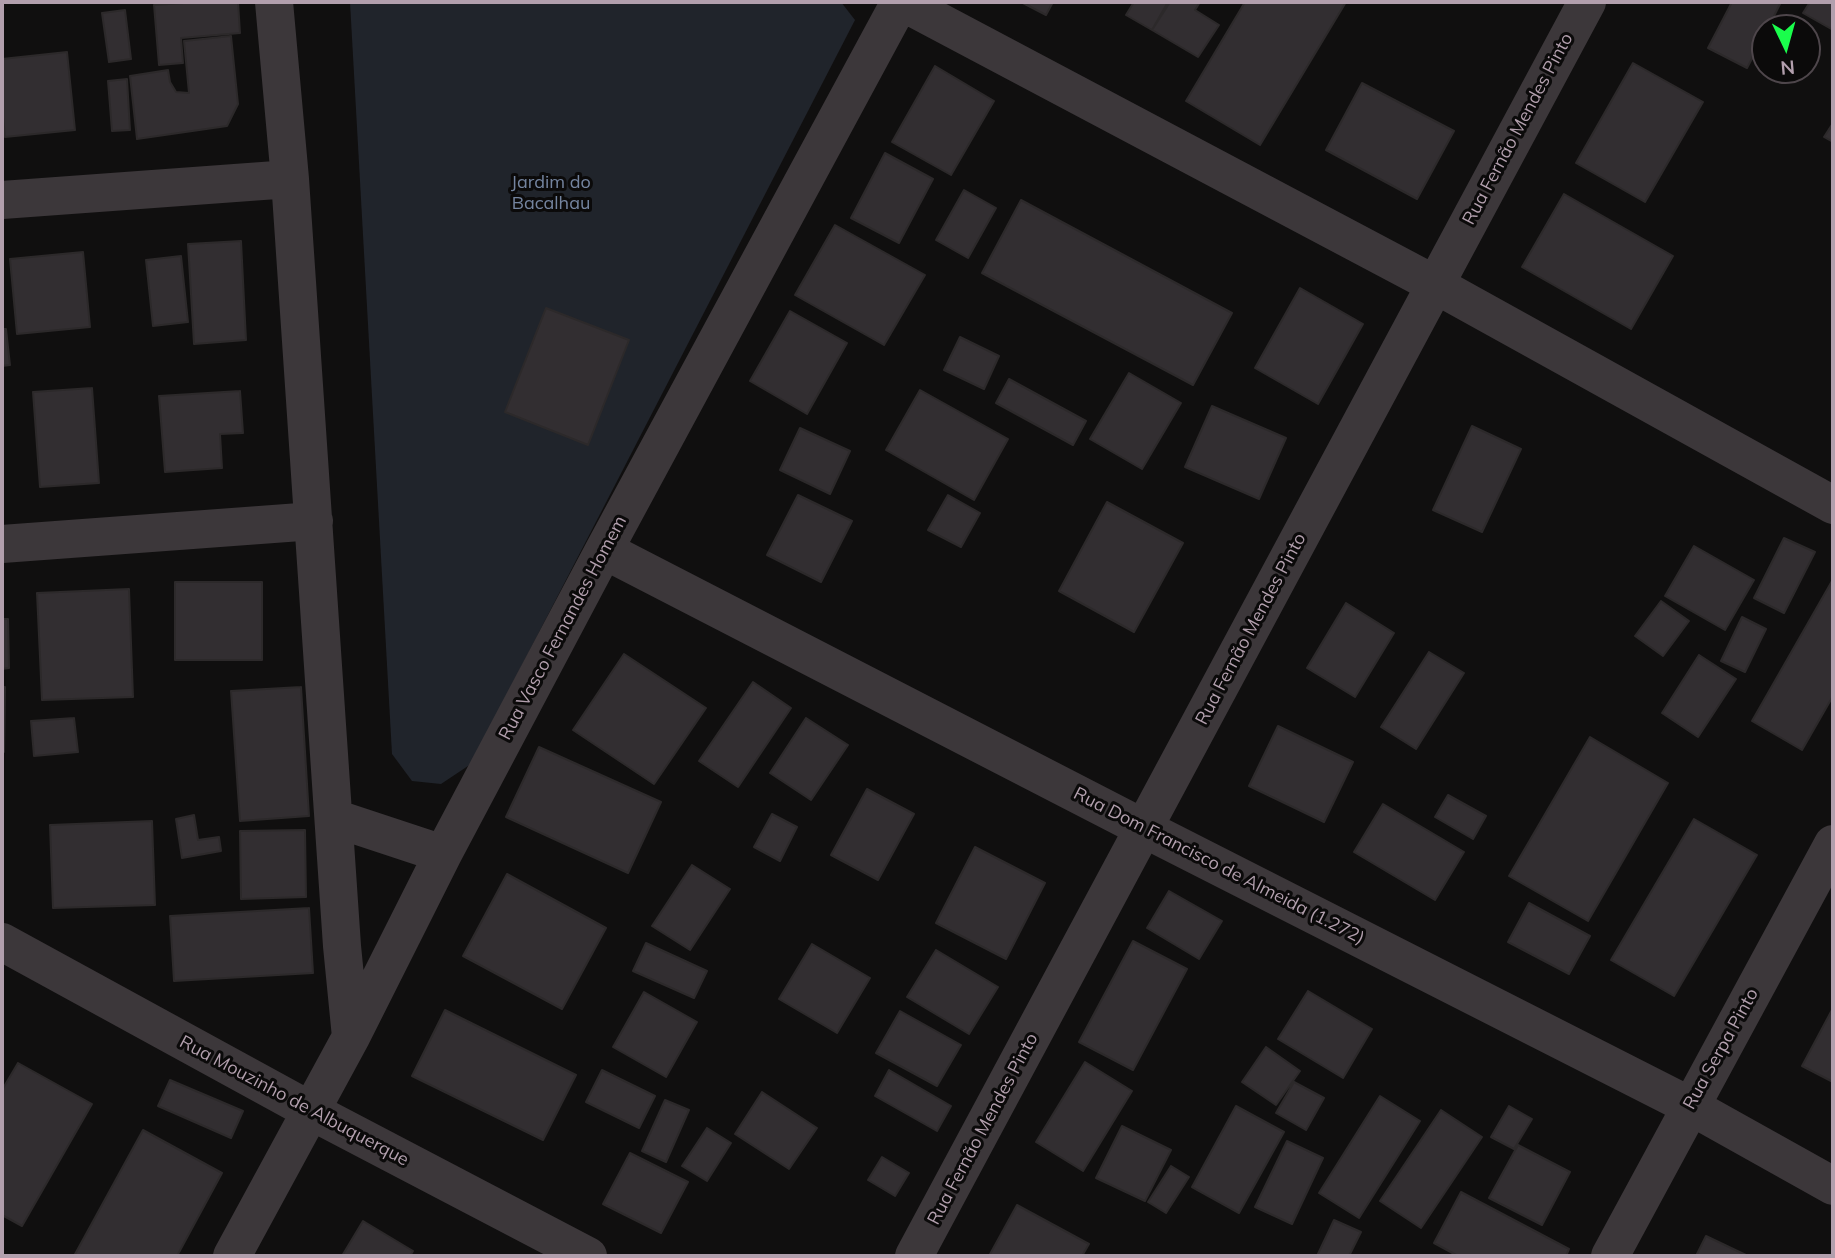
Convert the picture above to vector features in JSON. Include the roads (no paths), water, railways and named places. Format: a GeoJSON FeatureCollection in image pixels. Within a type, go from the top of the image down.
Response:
{"type":"FeatureCollection","features":[{"type":"Feature","properties":{"kind":"street"},"geometry":{"type":"LineString","coordinates":[[274,2],[290,179],[342,946],[351,1037]]}},
{"type":"Feature","properties":{"kind":"street"},"geometry":{"type":"LineString","coordinates":[[901,2],[1434,284],[1833,505]]}},
{"type":"Feature","properties":{"kind":"street","name":"Rua Vasco Fernandes Homem"},"geometry":{"type":"LineString","coordinates":[[232,1256],[351,1037],[443,854],[604,550],[901,2]]}},
{"type":"Feature","properties":{"kind":"street","name":"Rua Fernão Mendes Pinto"},"geometry":{"type":"LineString","coordinates":[[914,1256],[1587,2]]}},
{"type":"Feature","properties":{"kind":"street"},"geometry":{"type":"LineString","coordinates":[[2,200],[290,179]]}},
{"type":"Feature","properties":{"kind":"street"},"geometry":{"type":"LineString","coordinates":[[2,544],[314,521]]}},
{"type":"Feature","properties":{"kind":"street","name":"Rua Dom Francisco de Almeida (1.272)"},"geometry":{"type":"LineString","coordinates":[[604,550],[1145,829],[1690,1105],[1833,1186]]}},
{"type":"Feature","properties":{"kind":"street"},"geometry":{"type":"LineString","coordinates":[[334,818],[443,854]]}},
{"type":"Feature","properties":{"kind":"street","name":"Rua Serpa Pinto"},"geometry":{"type":"LineString","coordinates":[[1610,1256],[1833,844]]}},
{"type":"Feature","properties":{"kind":"street","name":"Rua Mouzinho de Albuquerque"},"geometry":{"type":"LineString","coordinates":[[2,942],[311,1111],[588,1256]]}},
{"type":"Feature","properties":{"kind":"park label","name":"Jardim do Bacalhau"},"geometry":{"type":"Point","coordinates":[551,193]}}]}
